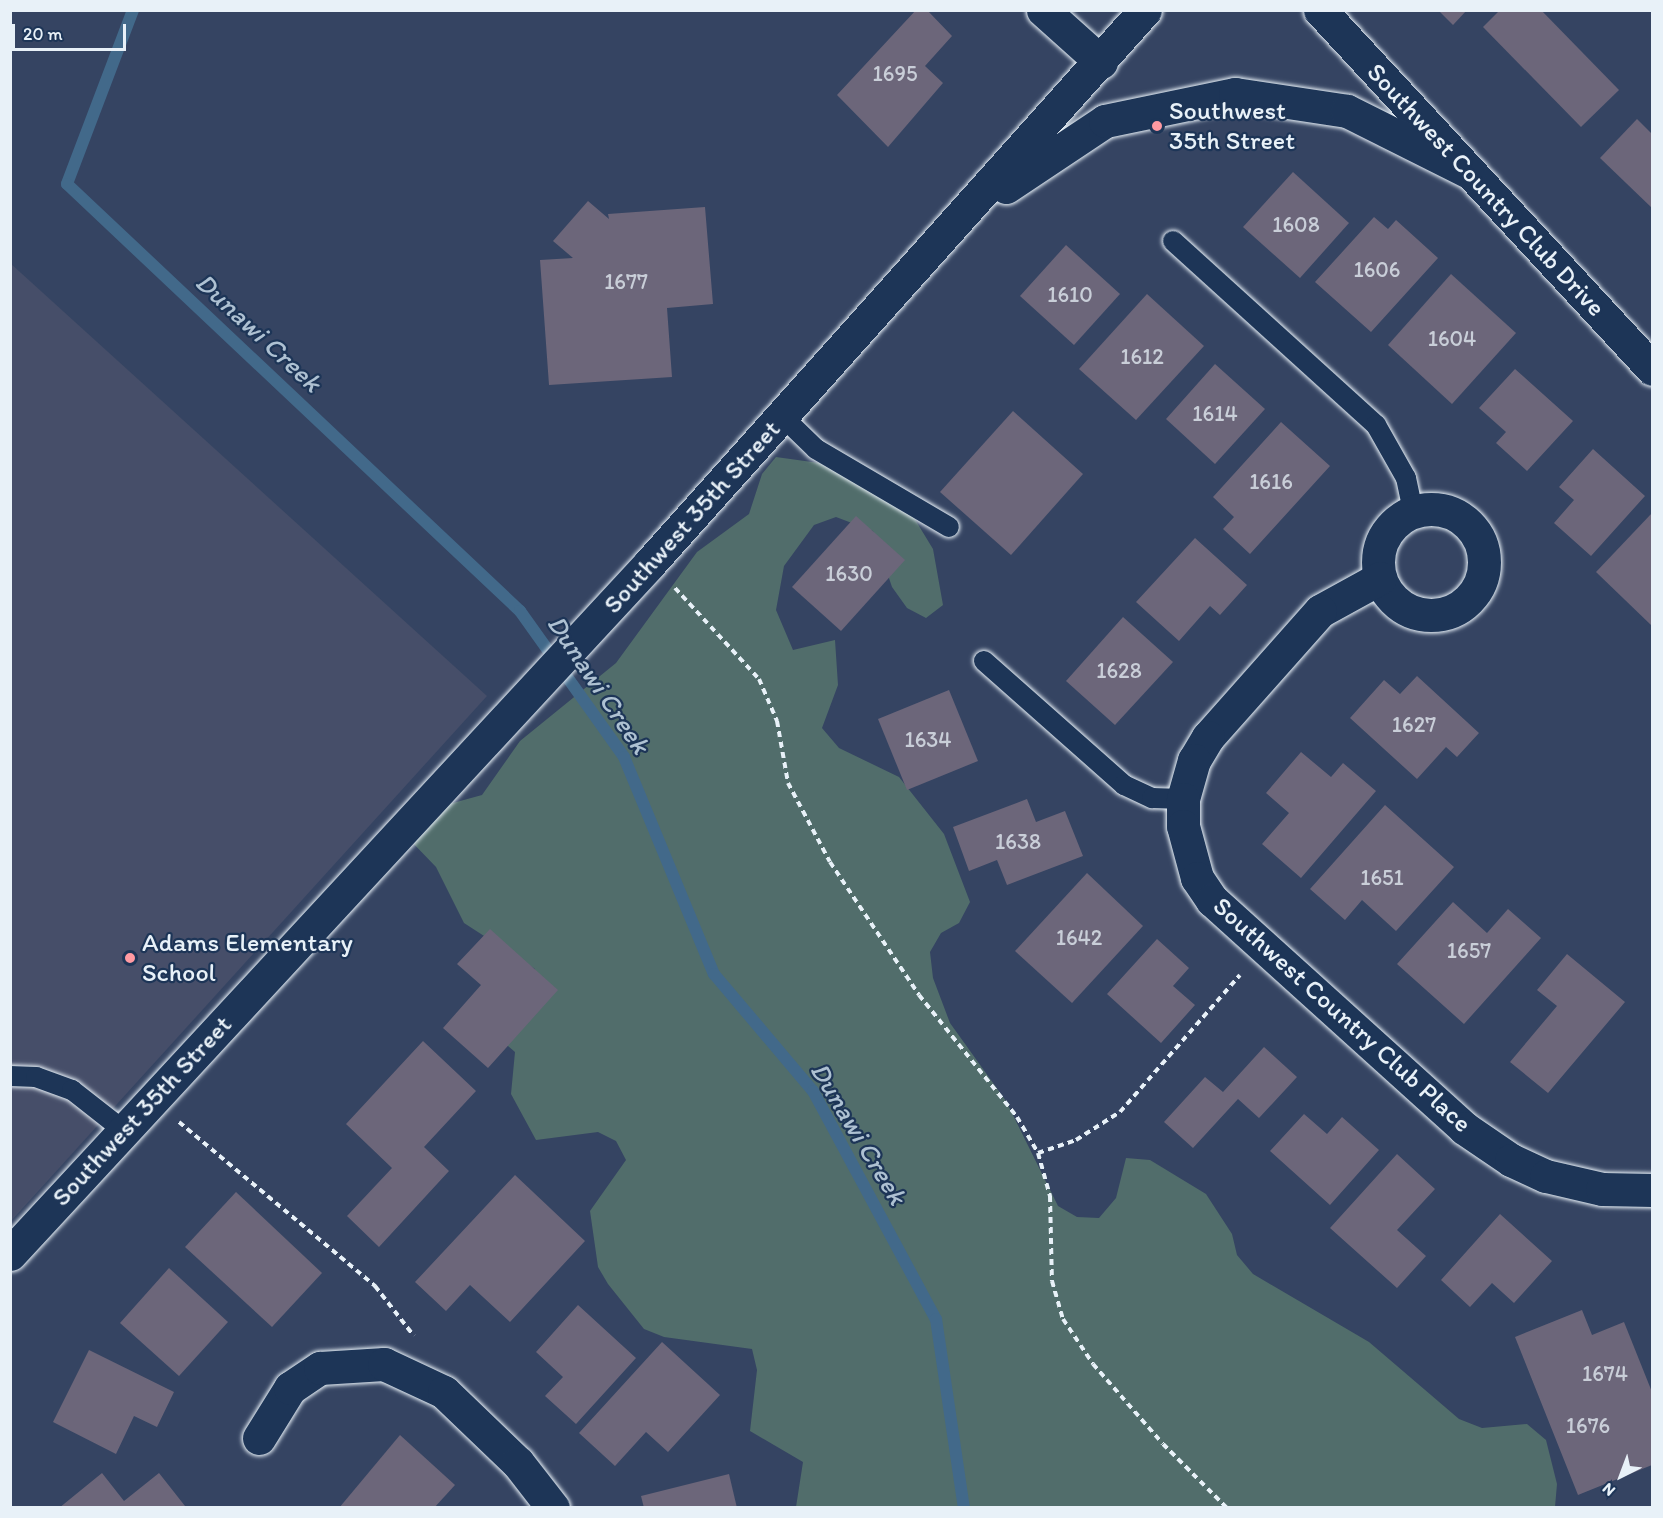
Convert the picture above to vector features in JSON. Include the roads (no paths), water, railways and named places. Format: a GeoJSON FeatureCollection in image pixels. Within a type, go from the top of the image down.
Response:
{"type":"FeatureCollection","features":[{"type":"Feature","properties":{"kind":"street"},"geometry":{"type":"LineString","coordinates":[[1043,10],[1101,62]]}},
{"type":"Feature","properties":{"kind":"street","name":"Southwest 35th Street"},"geometry":{"type":"LineString","coordinates":[[10,1254],[150,1101],[333,911],[970,211],[1145,10]]}},
{"type":"Feature","properties":{"kind":"street","name":"Southwest Country Club Drive"},"geometry":{"type":"LineString","coordinates":[[1320,10],[1653,369]]}},
{"type":"Feature","properties":{"kind":"street"},"geometry":{"type":"LineString","coordinates":[[970,211],[1105,121],[1235,94],[1347,111],[1469,172]]}},
{"type":"Feature","properties":{"kind":"street"},"geometry":{"type":"LineString","coordinates":[[1413,512],[1449,512],[1476,534],[1484,569],[1479,586],[1453,611],[1418,614],[1388,594],[1380,578],[1378,562],[1387,531],[1413,512]]}},
{"type":"Feature","properties":{"kind":"street","name":"Southwest Country Club Place"},"geometry":{"type":"LineString","coordinates":[[1380,578],[1320,611],[1208,737],[1194,760],[1184,799],[1183,826],[1197,878],[1212,900],[1263,948],[1464,1128],[1511,1160],[1546,1176],[1602,1189],[1653,1190]]}},
{"type":"Feature","properties":{"kind":"street"},"geometry":{"type":"LineString","coordinates":[[259,1438],[290,1388],[320,1368],[384,1364],[422,1377],[518,1463],[553,1508]]}},
{"type":"Feature","properties":{"kind":"lane"},"geometry":{"type":"LineString","coordinates":[[1173,241],[1376,425],[1406,478],[1413,512]]}},
{"type":"Feature","properties":{"kind":"lane"},"geometry":{"type":"LineString","coordinates":[[783,417],[816,449],[949,527]]}},
{"type":"Feature","properties":{"kind":"lane"},"geometry":{"type":"LineString","coordinates":[[984,661],[1124,785],[1152,798],[1184,799]]}},
{"type":"Feature","properties":{"kind":"lane"},"geometry":{"type":"LineString","coordinates":[[10,1076],[36,1077],[72,1090],[123,1130]]}},
{"type":"Feature","properties":{"kind":"waterway","name":"Dunawi Creek"},"geometry":{"type":"LineString","coordinates":[[133,10],[67,184],[520,611],[624,757],[714,974],[813,1091],[936,1319],[964,1508]]}},
{"type":"Feature","properties":{"kind":"place","name":"Southwest 35th Street"},"geometry":{"type":"Point","coordinates":[1157,126]}},
{"type":"Feature","properties":{"kind":"place","name":"Adams Elementary School"},"geometry":{"type":"Point","coordinates":[130,958]}}]}
